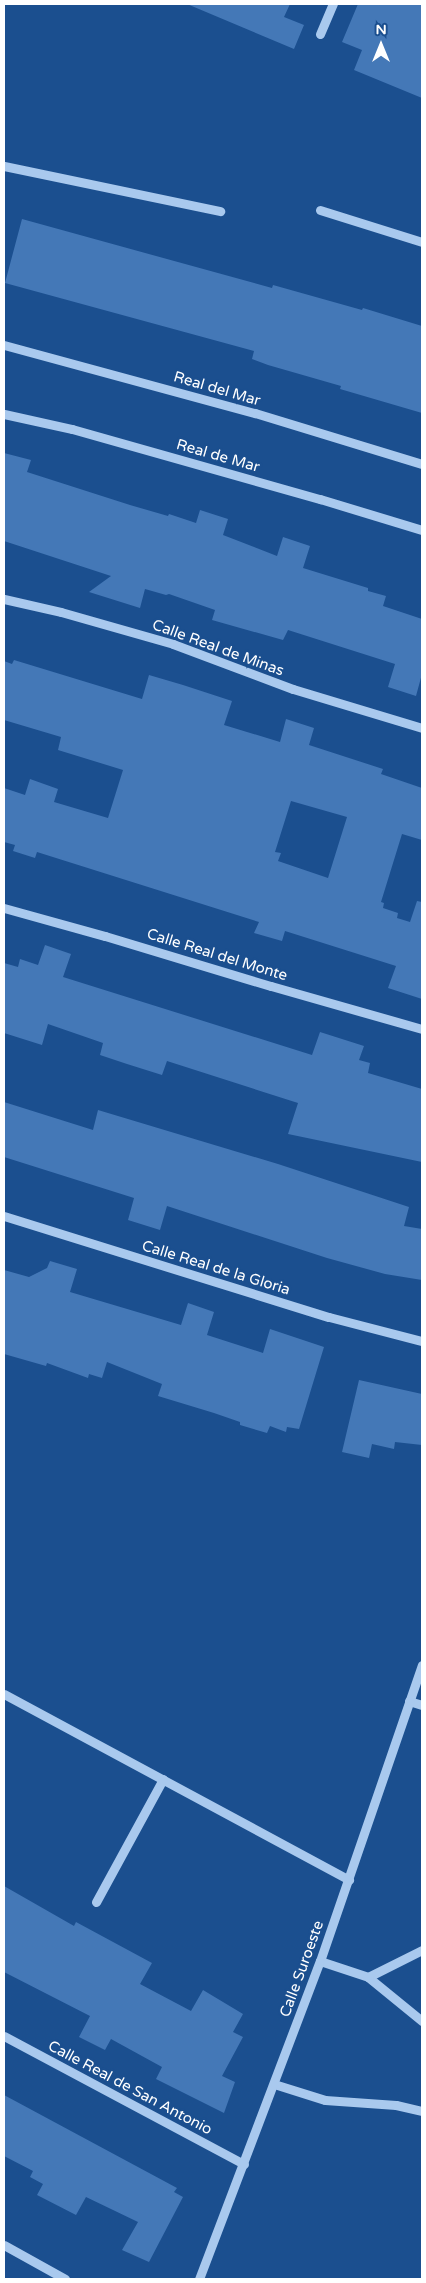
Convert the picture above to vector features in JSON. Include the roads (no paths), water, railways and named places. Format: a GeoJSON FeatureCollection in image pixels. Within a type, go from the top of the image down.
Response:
{"type":"FeatureCollection","features":[{"type":"Feature","properties":{"kind":"street"},"geometry":{"type":"LineString","coordinates":[[320,34],[333,4]]}},
{"type":"Feature","properties":{"kind":"street"},"geometry":{"type":"LineString","coordinates":[[4,166],[220,211]]}},
{"type":"Feature","properties":{"kind":"street"},"geometry":{"type":"LineString","coordinates":[[320,210],[422,242]]}},
{"type":"Feature","properties":{"kind":"street","name":"Real del Mar"},"geometry":{"type":"LineString","coordinates":[[4,345],[255,413],[422,464]]}},
{"type":"Feature","properties":{"kind":"street","name":"Real de Mar"},"geometry":{"type":"LineString","coordinates":[[4,414],[72,429],[320,499],[422,530]]}},
{"type":"Feature","properties":{"kind":"street","name":"Calle Real de Minas"},"geometry":{"type":"LineString","coordinates":[[4,599],[61,612],[173,644],[293,689],[422,728]]}},
{"type":"Feature","properties":{"kind":"street","name":"Calle Real del Monte"},"geometry":{"type":"LineString","coordinates":[[4,908],[422,1029]]}},
{"type":"Feature","properties":{"kind":"street","name":"Calle Real de la Gloria"},"geometry":{"type":"LineString","coordinates":[[4,1216],[329,1317],[422,1341]]}},
{"type":"Feature","properties":{"kind":"street","name":"Calle Suroeste"},"geometry":{"type":"LineString","coordinates":[[199,2279],[350,1880],[422,1664]]}},
{"type":"Feature","properties":{"kind":"street"},"geometry":{"type":"LineString","coordinates":[[4,1694],[350,1880]]}},
{"type":"Feature","properties":{"kind":"street"},"geometry":{"type":"LineString","coordinates":[[409,1701],[422,1705]]}},
{"type":"Feature","properties":{"kind":"street"},"geometry":{"type":"LineString","coordinates":[[96,1902],[163,1779]]}},
{"type":"Feature","properties":{"kind":"street"},"geometry":{"type":"LineString","coordinates":[[368,1977],[422,1950]]}},
{"type":"Feature","properties":{"kind":"street"},"geometry":{"type":"LineString","coordinates":[[320,1961],[368,1977],[422,2021]]}},
{"type":"Feature","properties":{"kind":"street","name":"Calle Real de San Antonio"},"geometry":{"type":"LineString","coordinates":[[4,2036],[244,2164]]}},
{"type":"Feature","properties":{"kind":"street"},"geometry":{"type":"LineString","coordinates":[[274,2084],[325,2100],[396,2105],[422,2112]]}},
{"type":"Feature","properties":{"kind":"street"},"geometry":{"type":"LineString","coordinates":[[4,2245],[65,2279]]}}]}
